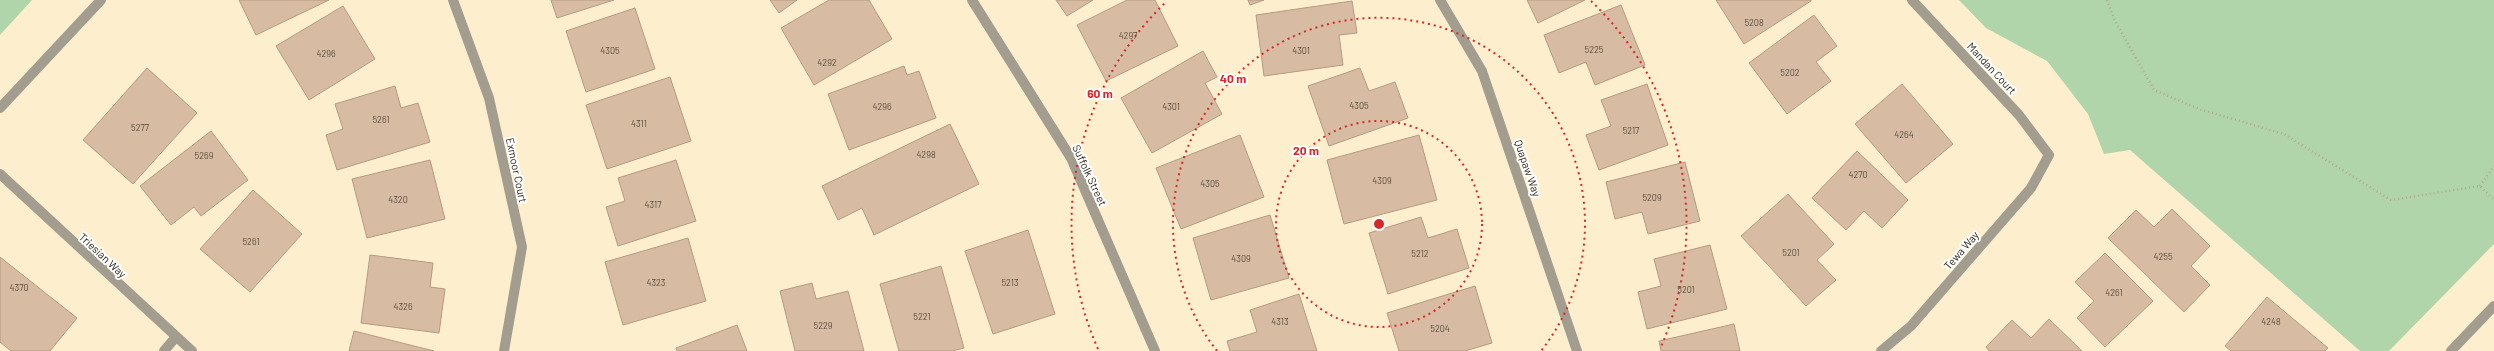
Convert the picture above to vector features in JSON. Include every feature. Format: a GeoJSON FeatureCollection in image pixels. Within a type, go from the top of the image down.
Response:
{"type":"FeatureCollection","features":[{"type":"Feature","properties":{"kind":"street"},"geometry":{"type":"LineString","coordinates":[[0,108],[101,0]]}},
{"type":"Feature","properties":{"kind":"street","name":"Exmoor Court"},"geometry":{"type":"LineString","coordinates":[[453,0],[489,98],[522,247],[504,351]]}},
{"type":"Feature","properties":{"kind":"street","name":"Suffolk Street"},"geometry":{"type":"LineString","coordinates":[[972,0],[1071,158],[1155,351]]}},
{"type":"Feature","properties":{"kind":"street","name":"Quapaw Way"},"geometry":{"type":"LineString","coordinates":[[1440,0],[1482,71],[1576,351]]}},
{"type":"Feature","properties":{"kind":"street","name":"Mandan Court"},"geometry":{"type":"LineString","coordinates":[[1912,0],[2019,115],[2049,155]]}},
{"type":"Feature","properties":{"kind":"street","name":"Tewa Way"},"geometry":{"type":"LineString","coordinates":[[1881,351],[1911,326],[2030,188],[2049,155]]}},
{"type":"Feature","properties":{"kind":"street","name":"Triesian Way"},"geometry":{"type":"LineString","coordinates":[[0,174],[175,338],[192,351]]}},
{"type":"Feature","properties":{"kind":"street"},"geometry":{"type":"LineString","coordinates":[[2451,351],[2494,306]]}},
{"type":"Feature","properties":{"kind":"street"},"geometry":{"type":"LineString","coordinates":[[164,351],[175,338]]}},
{"type":"Feature","properties":{"kind":"path"},"geometry":{"type":"LineString","coordinates":[[2107,0],[2115,21],[2154,90],[2199,110],[2284,134],[2391,200],[2480,186],[2494,166]]}},
{"type":"Feature","properties":{"kind":"path"},"geometry":{"type":"LineString","coordinates":[[2480,186],[2494,200]]}},
{"type":"Feature","properties":{"kind":"green space"},"geometry":{"type":"Polygon","coordinates":[[[0,0],[32,0],[0,35],[0,0]]]}},
{"type":"Feature","properties":{"kind":"green space"},"geometry":{"type":"Polygon","coordinates":[[[1959,0],[2494,0],[2494,244],[2389,351],[2360,351],[2130,150],[2104,154],[2088,114],[2047,61],[1986,28],[1959,0]]]}},
{"type":"Feature","properties":{"kind":"building"},"geometry":{"type":"Polygon","coordinates":[[[239,0],[329,0],[256,35],[239,0]]]}},
{"type":"Feature","properties":{"kind":"building"},"geometry":{"type":"Polygon","coordinates":[[[551,0],[614,0],[557,18],[551,0]]]}},
{"type":"Feature","properties":{"kind":"building"},"geometry":{"type":"Polygon","coordinates":[[[770,0],[797,0],[779,13],[770,0]]]}},
{"type":"Feature","properties":{"kind":"building"},"geometry":{"type":"Polygon","coordinates":[[[829,0],[869,0],[892,39],[814,85],[781,28],[829,0]]]}},
{"type":"Feature","properties":{"kind":"building"},"geometry":{"type":"Polygon","coordinates":[[[1056,0],[1093,0],[1067,16],[1056,0]]]}},
{"type":"Feature","properties":{"kind":"building"},"geometry":{"type":"Polygon","coordinates":[[[1127,0],[1155,0],[1178,46],[1106,81],[1077,25],[1127,0]]]}},
{"type":"Feature","properties":{"kind":"building"},"geometry":{"type":"Polygon","coordinates":[[[1248,0],[1264,0],[1250,5],[1248,0]]]}},
{"type":"Feature","properties":{"kind":"building"},"geometry":{"type":"Polygon","coordinates":[[[1527,0],[1585,0],[1538,23],[1527,0]]]}},
{"type":"Feature","properties":{"kind":"building"},"geometry":{"type":"Polygon","coordinates":[[[1716,0],[1811,0],[1811,1],[1744,44],[1716,0]]]}},
{"type":"Feature","properties":{"kind":"building"},"geometry":{"type":"Polygon","coordinates":[[[1352,1],[1357,33],[1339,35],[1343,65],[1264,76],[1256,15],[1352,1]]]}},
{"type":"Feature","properties":{"kind":"building"},"geometry":{"type":"Polygon","coordinates":[[[1621,5],[1645,65],[1595,85],[1586,62],[1559,73],[1544,35],[1621,5]]]}},
{"type":"Feature","properties":{"kind":"building"},"geometry":{"type":"Polygon","coordinates":[[[343,6],[375,59],[309,100],[276,46],[343,6]]]}},
{"type":"Feature","properties":{"kind":"building"},"geometry":{"type":"Polygon","coordinates":[[[635,8],[655,69],[586,92],[566,31],[635,8]]]}},
{"type":"Feature","properties":{"kind":"building"},"geometry":{"type":"Polygon","coordinates":[[[1814,15],[1837,46],[1816,62],[1831,81],[1787,114],[1749,63],[1814,15]]]}},
{"type":"Feature","properties":{"kind":"building"},"geometry":{"type":"Polygon","coordinates":[[[1203,51],[1217,77],[1205,83],[1222,114],[1152,153],[1121,98],[1203,51]]]}},
{"type":"Feature","properties":{"kind":"building"},"geometry":{"type":"Polygon","coordinates":[[[904,66],[907,75],[919,71],[936,118],[849,150],[828,94],[904,66]]]}},
{"type":"Feature","properties":{"kind":"building"},"geometry":{"type":"Polygon","coordinates":[[[147,68],[197,113],[133,184],[83,140],[147,68]]]}},
{"type":"Feature","properties":{"kind":"building"},"geometry":{"type":"Polygon","coordinates":[[[1360,68],[1369,91],[1395,82],[1408,118],[1329,146],[1308,86],[1360,68]]]}},
{"type":"Feature","properties":{"kind":"building"},"geometry":{"type":"Polygon","coordinates":[[[670,77],[691,141],[607,169],[586,105],[670,77]]]}},
{"type":"Feature","properties":{"kind":"building"},"geometry":{"type":"Polygon","coordinates":[[[1647,84],[1668,145],[1599,170],[1586,135],[1611,126],[1601,100],[1647,84]]]}},
{"type":"Feature","properties":{"kind":"building"},"geometry":{"type":"Polygon","coordinates":[[[1902,84],[1953,144],[1906,183],[1855,124],[1902,84]]]}},
{"type":"Feature","properties":{"kind":"building"},"geometry":{"type":"Polygon","coordinates":[[[395,86],[401,108],[418,103],[430,142],[337,170],[326,135],[343,129],[335,104],[395,86]]]}},
{"type":"Feature","properties":{"kind":"building"},"geometry":{"type":"Polygon","coordinates":[[[950,124],[979,184],[874,235],[862,208],[838,220],[822,186],[950,124]]]}},
{"type":"Feature","properties":{"kind":"building"},"geometry":{"type":"Polygon","coordinates":[[[211,131],[248,180],[201,216],[194,207],[171,225],[140,186],[211,131]]]}},
{"type":"Feature","properties":{"kind":"building"},"geometry":{"type":"Polygon","coordinates":[[[1240,135],[1264,197],[1181,229],[1156,168],[1240,135]]]}},
{"type":"Feature","properties":{"kind":"building"},"geometry":{"type":"Polygon","coordinates":[[[1419,135],[1437,200],[1344,224],[1327,160],[1419,135]]]}},
{"type":"Feature","properties":{"kind":"building"},"geometry":{"type":"Polygon","coordinates":[[[1857,151],[1908,200],[1882,228],[1864,211],[1846,230],[1812,198],[1857,151]]]}},
{"type":"Feature","properties":{"kind":"building"},"geometry":{"type":"Polygon","coordinates":[[[430,160],[445,219],[367,238],[352,179],[430,160]]]}},
{"type":"Feature","properties":{"kind":"building"},"geometry":{"type":"Polygon","coordinates":[[[676,160],[696,221],[618,246],[606,207],[625,201],[618,178],[676,160]]]}},
{"type":"Feature","properties":{"kind":"building"},"geometry":{"type":"Polygon","coordinates":[[[1685,162],[1700,221],[1648,234],[1642,212],[1615,219],[1606,182],[1685,162]]]}},
{"type":"Feature","properties":{"kind":"building"},"geometry":{"type":"Polygon","coordinates":[[[253,190],[302,234],[250,292],[200,249],[253,190]]]}},
{"type":"Feature","properties":{"kind":"building"},"geometry":{"type":"Polygon","coordinates":[[[1788,194],[1834,244],[1817,260],[1836,280],[1806,306],[1741,236],[1788,194]]]}},
{"type":"Feature","properties":{"kind":"building"},"geometry":{"type":"Polygon","coordinates":[[[2172,209],[2210,246],[2191,266],[2210,285],[2184,312],[2108,238],[2136,210],[2154,227],[2172,209]]]}},
{"type":"Feature","properties":{"kind":"building"},"geometry":{"type":"Polygon","coordinates":[[[1270,215],[1289,278],[1211,300],[1193,238],[1270,215]]]}},
{"type":"Feature","properties":{"kind":"building"},"geometry":{"type":"Polygon","coordinates":[[[1421,217],[1428,238],[1457,229],[1469,268],[1388,294],[1369,233],[1421,217]]]}},
{"type":"Feature","properties":{"kind":"building"},"geometry":{"type":"Polygon","coordinates":[[[1028,230],[1055,314],[993,334],[965,251],[1028,230]]]}},
{"type":"Feature","properties":{"kind":"building"},"geometry":{"type":"Polygon","coordinates":[[[688,238],[706,301],[623,325],[605,262],[688,238]]]}},
{"type":"Feature","properties":{"kind":"building"},"geometry":{"type":"Polygon","coordinates":[[[1710,245],[1727,309],[1647,329],[1638,292],[1661,286],[1654,259],[1710,245]]]}},
{"type":"Feature","properties":{"kind":"building"},"geometry":{"type":"Polygon","coordinates":[[[2105,253],[2153,301],[2105,347],[2077,318],[2094,301],[2075,282],[2105,253]]]}},
{"type":"Feature","properties":{"kind":"building"},"geometry":{"type":"Polygon","coordinates":[[[370,255],[433,263],[430,287],[445,289],[439,333],[361,323],[370,255]]]}},
{"type":"Feature","properties":{"kind":"building"},"geometry":{"type":"Polygon","coordinates":[[[0,257],[77,318],[50,351],[11,351],[0,342],[0,257]]]}},
{"type":"Feature","properties":{"kind":"building"},"geometry":{"type":"Polygon","coordinates":[[[941,266],[964,348],[952,351],[899,351],[880,284],[941,266]]]}},
{"type":"Feature","properties":{"kind":"building"},"geometry":{"type":"Polygon","coordinates":[[[812,283],[816,299],[848,291],[864,351],[795,351],[780,291],[812,283]]]}},
{"type":"Feature","properties":{"kind":"building"},"geometry":{"type":"Polygon","coordinates":[[[1475,286],[1492,343],[1465,351],[1399,351],[1387,313],[1475,286]]]}},
{"type":"Feature","properties":{"kind":"building"},"geometry":{"type":"Polygon","coordinates":[[[1299,294],[1317,351],[1230,351],[1227,341],[1257,332],[1250,310],[1299,294]]]}},
{"type":"Feature","properties":{"kind":"building"},"geometry":{"type":"Polygon","coordinates":[[[2267,297],[2328,348],[2325,351],[2231,351],[2225,346],[2267,297]]]}},
{"type":"Feature","properties":{"kind":"building"},"geometry":{"type":"Polygon","coordinates":[[[2049,319],[2082,351],[1989,351],[1986,347],[2012,320],[2031,338],[2049,319]]]}},
{"type":"Feature","properties":{"kind":"building"},"geometry":{"type":"Polygon","coordinates":[[[1734,324],[1740,351],[1661,351],[1659,341],[1734,324]]]}},
{"type":"Feature","properties":{"kind":"building"},"geometry":{"type":"Polygon","coordinates":[[[737,325],[747,351],[677,351],[676,348],[737,325]]]}},
{"type":"Feature","properties":{"kind":"building"},"geometry":{"type":"Polygon","coordinates":[[[354,331],[434,351],[349,351],[354,331]]]}}]}
